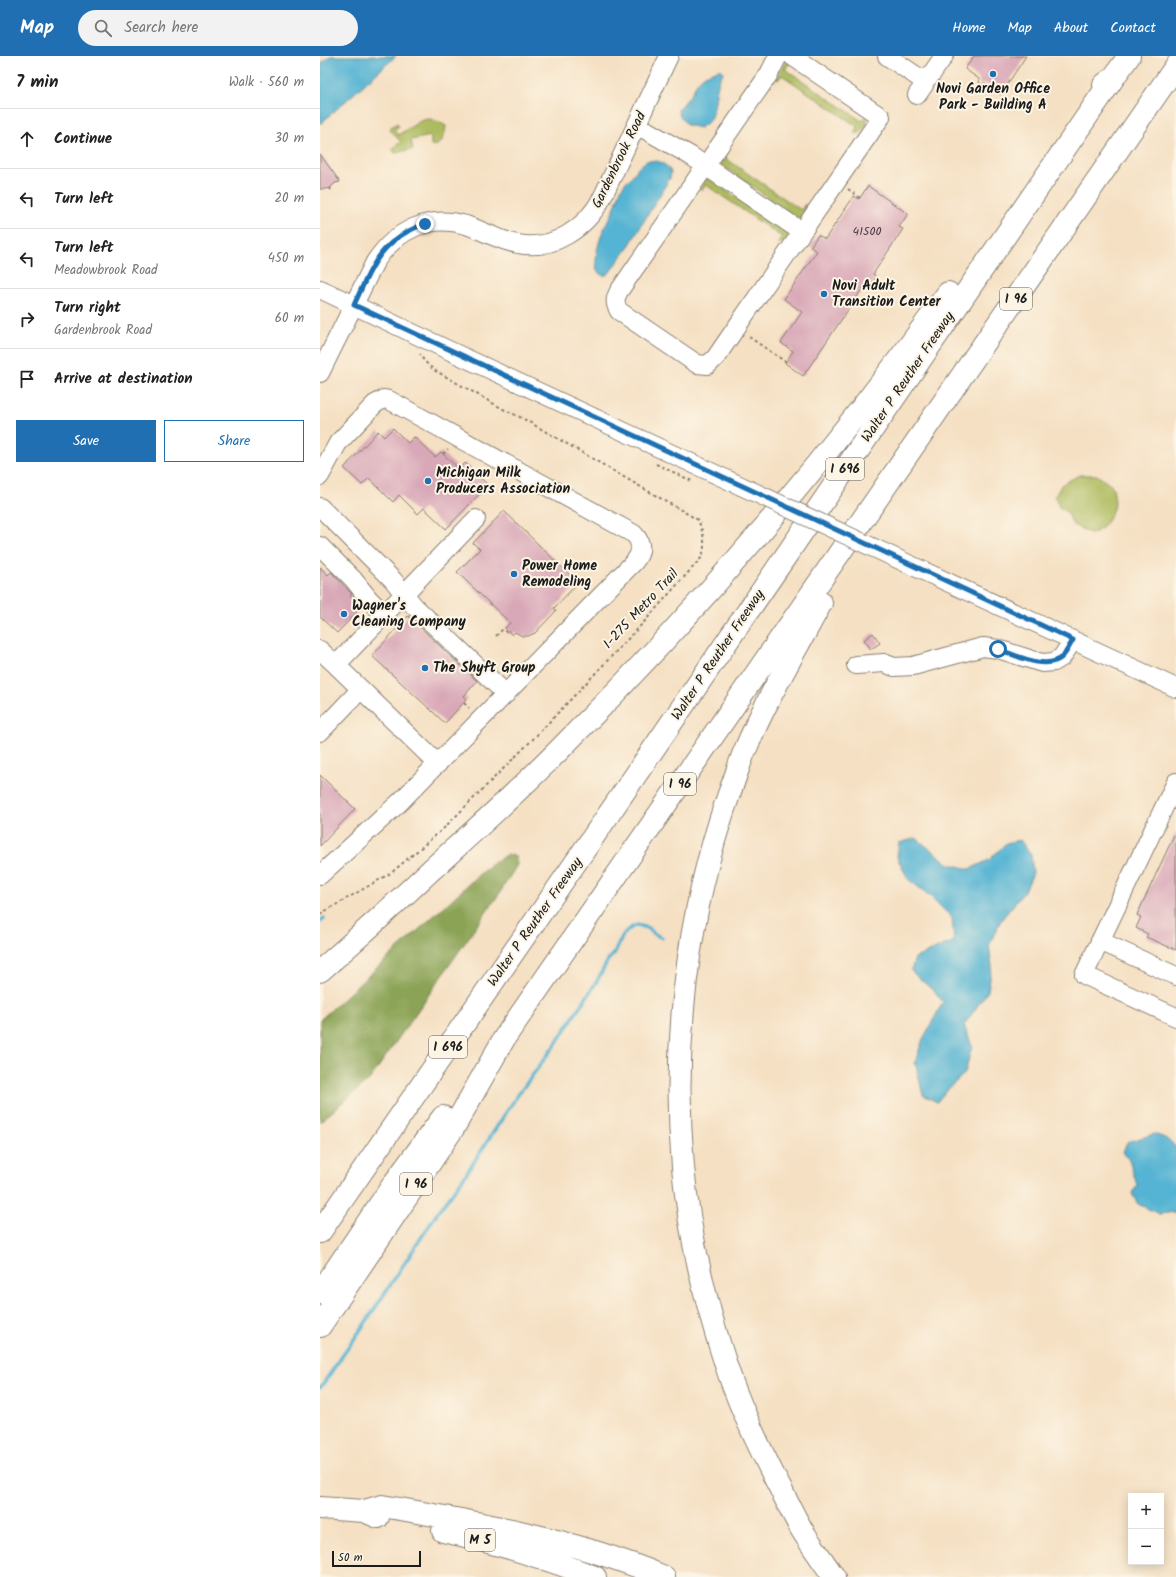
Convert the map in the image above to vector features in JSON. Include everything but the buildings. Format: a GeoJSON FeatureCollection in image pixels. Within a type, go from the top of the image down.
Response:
{"type":"FeatureCollection","features":[{"type":"Feature","properties":{"kind":"highway"},"geometry":{"type":"LineString","coordinates":[[320,972],[491,816],[562,747],[640,666],[748,547],[793,495],[895,366],[1088,99],[1114,77],[1129,56]]}},
{"type":"Feature","properties":{"kind":"highway","name":"I 96"},"geometry":{"type":"LineString","coordinates":[[320,1326],[454,1126],[505,1037],[1176,66]]}},
{"type":"Feature","properties":{"kind":"highway","name":"Walter P Reuther Freeway"},"geometry":{"type":"LineString","coordinates":[[320,1232],[576,862],[1114,77]]}},
{"type":"Feature","properties":{"kind":"highway"},"geometry":{"type":"LineString","coordinates":[[834,1577],[801,1528],[763,1454],[726,1367],[703,1288],[692,1227],[683,1168],[680,1096],[682,1024],[689,956],[700,892],[718,827],[742,756],[768,702],[827,591],[856,531]]}},
{"type":"Feature","properties":{"kind":"highway"},"geometry":{"type":"LineString","coordinates":[[320,1293],[395,1182],[505,1037]]}},
{"type":"Feature","properties":{"kind":"highway"},"geometry":{"type":"LineString","coordinates":[[364,1511],[382,1506],[512,1529],[583,1548],[644,1568],[664,1577]]}},
{"type":"Feature","properties":{"kind":"highway","name":"M 5"},"geometry":{"type":"LineString","coordinates":[[320,1508],[364,1511],[380,1518],[471,1537],[556,1562],[595,1577]]}},
{"type":"Feature","properties":{"kind":"street","name":"Gardenbrook Road"},"geometry":{"type":"LineString","coordinates":[[320,373],[366,279],[382,253],[395,239],[410,229],[425,224],[452,222],[471,227],[509,242],[530,246],[551,242],[575,231],[596,211],[669,56]]}},
{"type":"Feature","properties":{"kind":"street"},"geometry":{"type":"LineString","coordinates":[[778,56],[768,74],[619,291],[615,301],[619,311],[697,364],[708,365],[712,363],[881,117],[792,56]]}},
{"type":"Feature","properties":{"kind":"street"},"geometry":{"type":"LineString","coordinates":[[887,56],[918,77],[925,79],[930,76],[944,56]]}},
{"type":"Feature","properties":{"kind":"street"},"geometry":{"type":"LineString","coordinates":[[917,95],[924,85],[925,79]]}},
{"type":"Feature","properties":{"kind":"street"},"geometry":{"type":"LineString","coordinates":[[637,125],[705,165],[802,232]]}},
{"type":"Feature","properties":{"kind":"street"},"geometry":{"type":"LineString","coordinates":[[320,289],[1176,688]]}},
{"type":"Feature","properties":{"kind":"street"},"geometry":{"type":"LineString","coordinates":[[320,476],[338,443],[375,404],[384,399],[394,402],[422,417],[634,534],[640,542],[641,549],[640,554],[634,562],[438,764],[401,801],[320,875]]}},
{"type":"Feature","properties":{"kind":"street"},"geometry":{"type":"LineString","coordinates":[[320,507],[393,580],[414,606],[506,694]]}},
{"type":"Feature","properties":{"kind":"street"},"geometry":{"type":"LineString","coordinates":[[336,665],[476,519]]}},
{"type":"Feature","properties":{"kind":"street"},"geometry":{"type":"LineString","coordinates":[[320,546],[353,579],[369,599],[384,614]]}},
{"type":"Feature","properties":{"kind":"street"},"geometry":{"type":"LineString","coordinates":[[856,665],[881,656],[894,667],[913,666],[983,647],[998,649],[1042,663],[1054,662],[1062,657],[1073,640]]}},
{"type":"Feature","properties":{"kind":"street"},"geometry":{"type":"LineString","coordinates":[[320,650],[438,764]]}},
{"type":"Feature","properties":{"kind":"street"},"geometry":{"type":"LineString","coordinates":[[320,732],[361,690]]}},
{"type":"Feature","properties":{"kind":"street"},"geometry":{"type":"LineString","coordinates":[[1176,782],[1084,975],[1176,1017]]}},
{"type":"Feature","properties":{"kind":"street"},"geometry":{"type":"LineString","coordinates":[[1100,941],[1176,976]]}},
{"type":"Feature","properties":{"kind":"path"},"geometry":{"type":"LineString","coordinates":[[844,186],[860,198]]}},
{"type":"Feature","properties":{"kind":"path"},"geometry":{"type":"LineString","coordinates":[[749,336],[786,362]]}},
{"type":"Feature","properties":{"kind":"path","name":"I-275 Metro Trail"},"geometry":{"type":"LineString","coordinates":[[320,914],[392,873],[443,829],[536,737],[654,611],[702,557],[705,547],[704,534],[698,520],[524,419],[503,409],[434,370],[424,361],[418,351]]}},
{"type":"Feature","properties":{"kind":"path"},"geometry":{"type":"LineString","coordinates":[[443,454],[448,449]]}},
{"type":"Feature","properties":{"kind":"path"},"geometry":{"type":"LineString","coordinates":[[496,636],[503,629],[507,633],[508,632]]}},
{"type":"Feature","properties":{"kind":"path"},"geometry":{"type":"LineString","coordinates":[[464,703],[469,708]]}},
{"type":"Feature","properties":{"kind":"green space"},"geometry":{"type":"Polygon","coordinates":[[[785,62],[790,63],[785,69],[862,121],[867,115],[867,123],[860,133],[854,133],[858,127],[782,75],[778,80],[776,79],[785,62]]]}},
{"type":"Feature","properties":{"kind":"green space"},"geometry":{"type":"Polygon","coordinates":[[[430,119],[446,126],[444,136],[438,144],[431,145],[431,136],[411,140],[413,149],[395,153],[392,148],[401,142],[390,130],[391,127],[397,123],[399,126],[394,130],[398,135],[422,120],[430,119]]]}},
{"type":"Feature","properties":{"kind":"green space"},"geometry":{"type":"Polygon","coordinates":[[[727,151],[728,152],[725,158],[801,210],[805,204],[804,214],[799,218],[796,217],[720,164],[719,162],[727,151]]]}},
{"type":"Feature","properties":{"kind":"green space"},"geometry":{"type":"Polygon","coordinates":[[[707,178],[789,232],[784,242],[778,243],[782,237],[706,185],[702,190],[700,189],[707,178]]]}},
{"type":"Feature","properties":{"kind":"green space"},"geometry":{"type":"Polygon","coordinates":[[[1080,475],[1097,475],[1113,487],[1115,502],[1111,515],[1102,528],[1092,534],[1073,525],[1068,513],[1059,507],[1055,496],[1062,484],[1080,475]]]}},
{"type":"Feature","properties":{"kind":"green space"},"geometry":{"type":"Polygon","coordinates":[[[507,854],[516,856],[517,865],[499,894],[370,1079],[320,1122],[320,1020],[484,870],[507,854]]]}},
{"type":"Feature","properties":{"kind":"water"},"geometry":{"type":"Polygon","coordinates":[[[330,56],[396,56],[320,124],[320,65],[330,56]]]}},
{"type":"Feature","properties":{"kind":"water"},"geometry":{"type":"Polygon","coordinates":[[[722,70],[723,73],[718,85],[713,110],[708,122],[700,128],[687,125],[679,115],[678,110],[689,97],[698,81],[705,75],[722,70]]]}},
{"type":"Feature","properties":{"kind":"water"},"geometry":{"type":"Polygon","coordinates":[[[647,161],[658,161],[664,164],[671,172],[670,178],[626,251],[609,273],[606,275],[601,274],[596,266],[596,259],[603,231],[613,212],[623,186],[640,166],[647,161]]]}},
{"type":"Feature","properties":{"kind":"water"},"geometry":{"type":"Polygon","coordinates":[[[916,838],[949,864],[970,869],[989,860],[1006,843],[1020,840],[1031,855],[1033,873],[1025,891],[1001,920],[989,945],[992,966],[988,991],[964,1025],[972,1046],[965,1073],[937,1102],[923,1095],[915,1062],[923,1039],[943,1002],[935,992],[911,971],[915,958],[954,941],[952,918],[930,896],[908,879],[897,857],[899,843],[916,838]]]}},
{"type":"Feature","properties":{"kind":"water"},"geometry":{"type":"Polygon","coordinates":[[[1154,1134],[1168,1139],[1176,1147],[1176,1212],[1159,1214],[1138,1204],[1132,1194],[1137,1185],[1129,1160],[1123,1152],[1127,1142],[1154,1134]]]}},
{"type":"Feature","properties":{"kind":"waterway"},"geometry":{"type":"LineString","coordinates":[[320,922],[324,918]]}},
{"type":"Feature","properties":{"kind":"waterway"},"geometry":{"type":"LineString","coordinates":[[320,1388],[366,1322],[438,1212],[464,1177],[515,1099],[557,1042],[597,981],[608,960],[614,954],[623,935],[632,927],[637,925],[648,928],[662,938]]}},
{"type":"Feature","properties":{"kind":"place","name":"Novi Garden Office Park - Building A"},"geometry":{"type":"Point","coordinates":[993,74]}},
{"type":"Feature","properties":{"kind":"place","name":"Novi Adult Transition Center"},"geometry":{"type":"Point","coordinates":[824,294]}},
{"type":"Feature","properties":{"kind":"place","name":"Michigan Milk Producers Association"},"geometry":{"type":"Point","coordinates":[428,481]}},
{"type":"Feature","properties":{"kind":"place","name":"Power Home Remodeling"},"geometry":{"type":"Point","coordinates":[514,574]}},
{"type":"Feature","properties":{"kind":"place","name":"Wagner's Cleaning Company"},"geometry":{"type":"Point","coordinates":[344,614]}},
{"type":"Feature","properties":{"kind":"place","name":"The Shyft Group"},"geometry":{"type":"Point","coordinates":[425,668]}},
{"type":"Feature","properties":{"kind":"route"},"geometry":{"type":"LineString","coordinates":[[425,224],[410,229],[395,239],[382,253],[366,279],[354,305],[1073,640],[1062,657],[1054,662],[1042,663],[998,649]]}}]}
